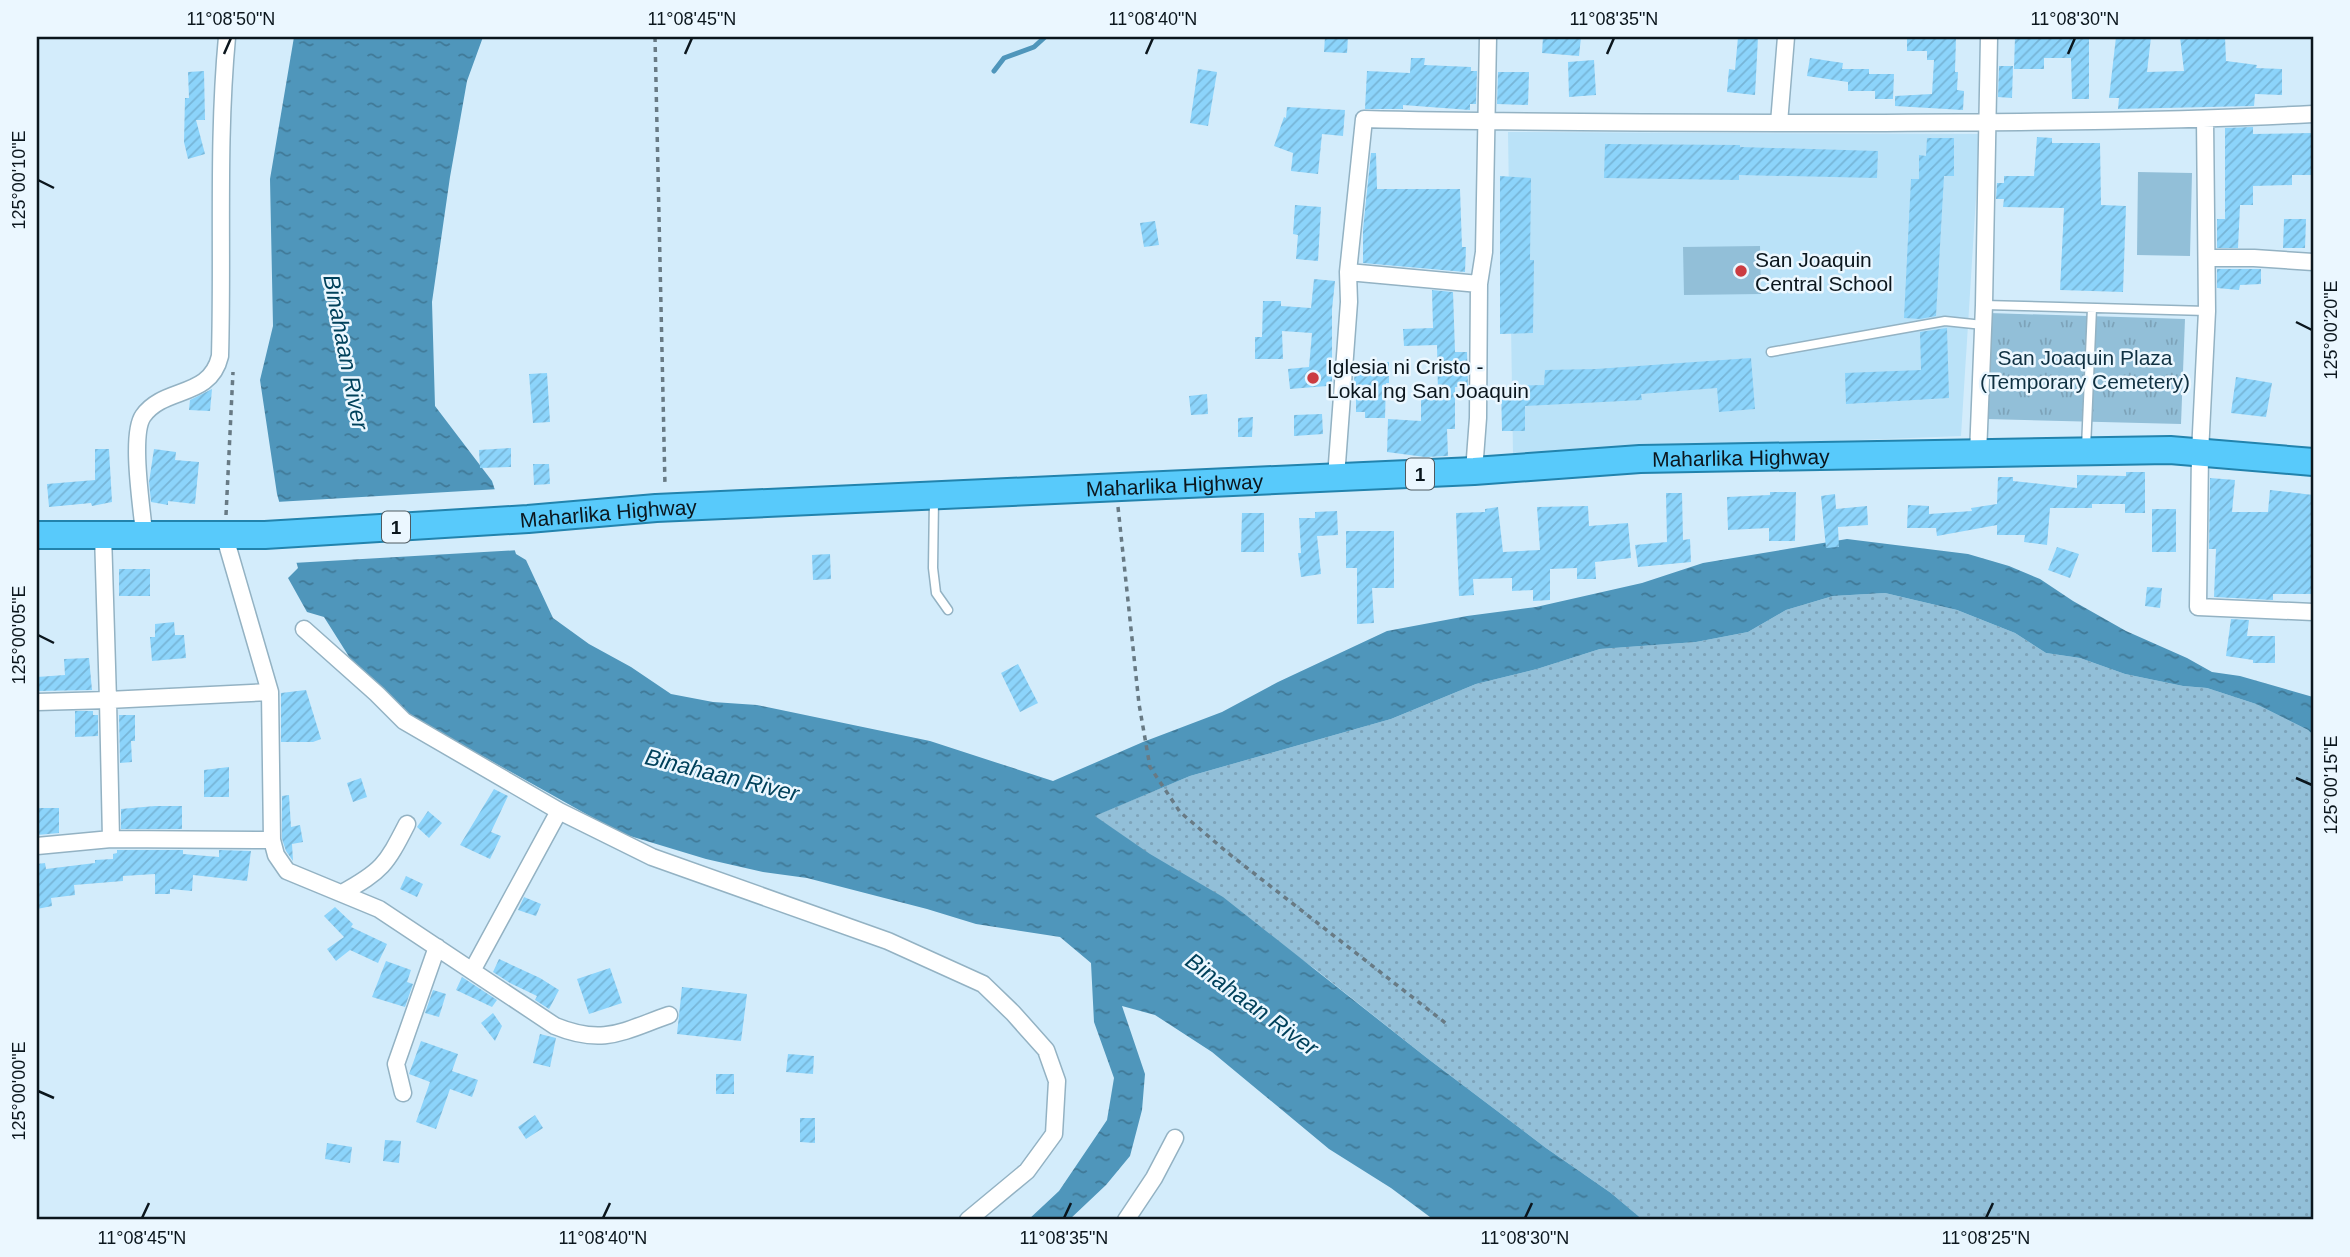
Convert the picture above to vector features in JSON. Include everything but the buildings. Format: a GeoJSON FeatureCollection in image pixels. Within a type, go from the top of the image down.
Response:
{"type":"FeatureCollection","features":[{"type":"Feature","properties":{"kind":"highway","name":"Maharlika Highway"},"geometry":{"type":"LineString","coordinates":[[37,535],[265,535],[666,508],[1474,471],[1640,459],[2170,450],[2313,462]]}},
{"type":"Feature","properties":{"kind":"street"},"geometry":{"type":"LineString","coordinates":[[145,533],[139,479],[138,433],[143,416],[155,406],[210,379],[220,356],[223,275],[221,128],[227,37]]}},
{"type":"Feature","properties":{"kind":"street"},"geometry":{"type":"LineString","coordinates":[[1474,471],[1478,418],[1479,284],[1484,252],[1488,37]]}},
{"type":"Feature","properties":{"kind":"street"},"geometry":{"type":"LineString","coordinates":[[1779,123],[1786,37]]}},
{"type":"Feature","properties":{"kind":"street"},"geometry":{"type":"LineString","coordinates":[[1978,454],[1989,37]]}},
{"type":"Feature","properties":{"kind":"street"},"geometry":{"type":"LineString","coordinates":[[1336,477],[1349,272],[1364,119],[1486,122],[1987,122],[2205,120],[2313,114]]}},
{"type":"Feature","properties":{"kind":"street"},"geometry":{"type":"LineString","coordinates":[[2205,120],[2207,311],[2200,453],[2198,607],[2313,612]]}},
{"type":"Feature","properties":{"kind":"street"},"geometry":{"type":"LineString","coordinates":[[2207,258],[2313,262]]}},
{"type":"Feature","properties":{"kind":"street"},"geometry":{"type":"LineString","coordinates":[[1349,272],[1479,284]]}},
{"type":"Feature","properties":{"kind":"street"},"geometry":{"type":"LineString","coordinates":[[103,534],[111,838]]}},
{"type":"Feature","properties":{"kind":"street"},"geometry":{"type":"LineString","coordinates":[[224,534],[270,692],[272,840],[276,855],[287,871],[379,909],[555,1026],[584,1035],[607,1037],[669,1015]]}},
{"type":"Feature","properties":{"kind":"street"},"geometry":{"type":"LineString","coordinates":[[304,629],[404,721],[559,811],[652,857],[888,941],[983,984],[1046,1050],[1057,1081],[1054,1134],[1027,1171],[968,1220]]}},
{"type":"Feature","properties":{"kind":"street"},"geometry":{"type":"LineString","coordinates":[[37,702],[270,692]]}},
{"type":"Feature","properties":{"kind":"street"},"geometry":{"type":"LineString","coordinates":[[472,971],[559,811]]}},
{"type":"Feature","properties":{"kind":"street"},"geometry":{"type":"LineString","coordinates":[[342,893],[374,875],[391,856],[407,824]]}},
{"type":"Feature","properties":{"kind":"street"},"geometry":{"type":"LineString","coordinates":[[37,846],[111,838],[272,840]]}},
{"type":"Feature","properties":{"kind":"street"},"geometry":{"type":"LineString","coordinates":[[403,1093],[396,1064],[437,947]]}},
{"type":"Feature","properties":{"kind":"street"},"geometry":{"type":"LineString","coordinates":[[1126,1220],[1154,1178],[1175,1138]]}},
{"type":"Feature","properties":{"kind":"lane"},"geometry":{"type":"LineString","coordinates":[[1983,305],[2207,311]]}},
{"type":"Feature","properties":{"kind":"lane"},"geometry":{"type":"LineString","coordinates":[[2086,451],[2092,308]]}},
{"type":"Feature","properties":{"kind":"lane"},"geometry":{"type":"LineString","coordinates":[[1770,352],[1945,321],[1983,325]]}},
{"type":"Feature","properties":{"kind":"lane"},"geometry":{"type":"LineString","coordinates":[[934,496],[933,568],[936,593],[948,610]]}},
{"type":"Feature","properties":{"kind":"path"},"geometry":{"type":"LineString","coordinates":[[655,37],[662,435],[666,508]]}},
{"type":"Feature","properties":{"kind":"path"},"geometry":{"type":"LineString","coordinates":[[1116,487],[1139,704],[1150,766],[1180,812],[1228,853],[1448,1025]]}},
{"type":"Feature","properties":{"kind":"shaded area","name":"San Joaquin Central School"},"geometry":{"type":"Polygon","coordinates":[[[1508,132],[1980,134],[1961,436],[1513,454],[1508,132]]]}},
{"type":"Feature","properties":{"kind":"green space"},"geometry":{"type":"Polygon","coordinates":[[[2138,172],[2192,173],[2190,256],[2137,255],[2138,172]]]}},
{"type":"Feature","properties":{"kind":"green space"},"geometry":{"type":"Polygon","coordinates":[[[1760,246],[1761,294],[1684,295],[1683,247],[1760,246]]]}},
{"type":"Feature","properties":{"kind":"green space","name":"San Joaquin Plaza (Temporary Cemetery)"},"geometry":{"type":"Polygon","coordinates":[[[1989,313],[2185,319],[2181,424],[1986,419],[1989,313]]]}},
{"type":"Feature","properties":{"kind":"green space"},"geometry":{"type":"Polygon","coordinates":[[[1885,593],[1957,610],[2015,633],[2046,653],[2080,658],[2125,674],[2207,688],[2256,704],[2313,735],[2313,1220],[1643,1220],[1611,1193],[1546,1148],[1427,1058],[1315,969],[1094,816],[1190,776],[1391,719],[1476,684],[1537,669],[1600,649],[1696,642],[1748,632],[1786,610],[1833,596],[1885,593]]]}},
{"type":"Feature","properties":{"kind":"water","name":"Binahaan River"},"geometry":{"type":"Polygon","coordinates":[[[294,37],[483,37],[467,81],[432,302],[435,406],[492,481],[516,554],[526,560],[553,618],[589,644],[631,667],[671,694],[713,702],[757,705],[930,741],[1053,781],[1222,712],[1278,682],[1387,631],[1536,607],[1642,583],[1703,563],[1847,539],[1968,554],[2009,566],[2040,579],[2126,631],[2212,672],[2240,676],[2313,697],[2313,735],[2256,704],[2207,688],[2125,674],[2080,658],[2046,653],[2015,633],[1957,610],[1885,593],[1833,596],[1786,610],[1748,632],[1696,642],[1600,649],[1537,669],[1476,684],[1391,719],[1190,776],[1095,816],[1150,854],[1223,897],[1427,1058],[1546,1148],[1611,1193],[1643,1220],[1434,1220],[1391,1188],[1329,1149],[1212,1052],[1155,1015],[1122,1006],[1145,1074],[1142,1110],[1130,1156],[1106,1185],[1069,1220],[1028,1220],[1059,1191],[1107,1120],[1114,1078],[1094,1022],[1091,963],[1060,937],[976,924],[807,878],[763,872],[706,859],[620,833],[421,725],[365,682],[324,617],[307,612],[288,578],[298,568],[277,494],[260,380],[273,326],[270,179],[294,37]]]}},
{"type":"Feature","properties":{"kind":"pier"},"geometry":{"type":"Polygon","coordinates":[[[499,489],[519,550],[293,563],[276,502],[499,489]]]}},
{"type":"Feature","properties":{"kind":"waterway"},"geometry":{"type":"LineString","coordinates":[[994,71],[1004,58],[1034,47],[1045,37]]}},
{"type":"Feature","properties":{"kind":"place","name":"San Joaquin Central School"},"geometry":{"type":"Point","coordinates":[1741,271]}},
{"type":"Feature","properties":{"kind":"place","name":"Iglesia ni Cristo - Lokal ng San Joaquin"},"geometry":{"type":"Point","coordinates":[1313,378]}}]}
